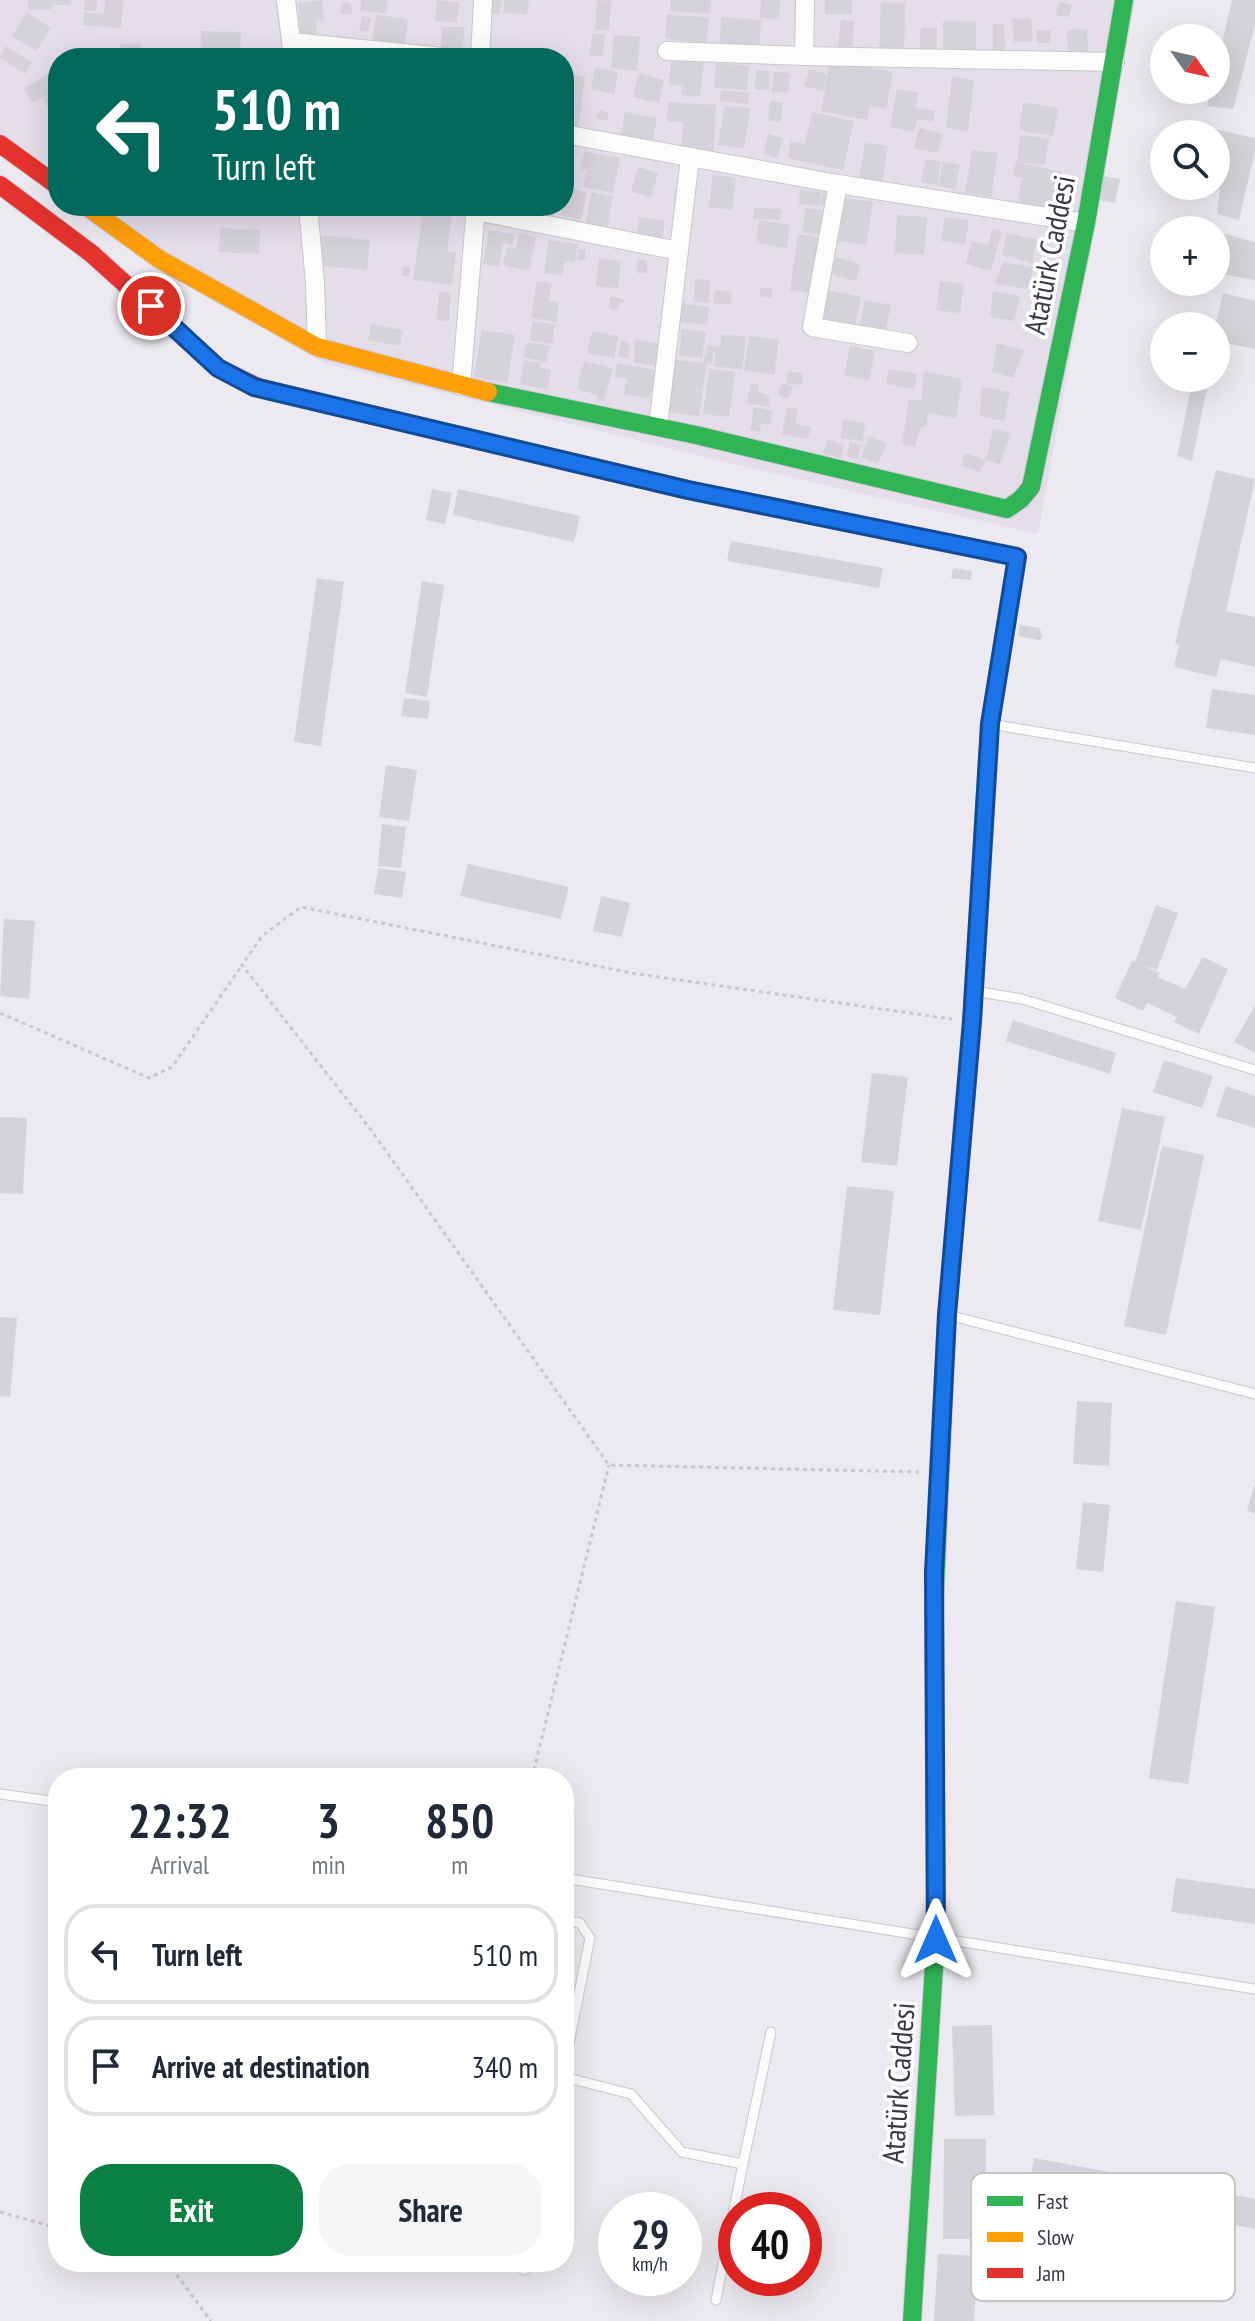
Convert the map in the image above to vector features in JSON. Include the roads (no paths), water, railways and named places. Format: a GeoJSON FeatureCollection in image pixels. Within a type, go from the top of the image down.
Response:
{"type":"FeatureCollection","features":[{"type":"Feature","properties":{"kind":"street"},"geometry":{"type":"LineString","coordinates":[[286,0],[293,48]]}},
{"type":"Feature","properties":{"kind":"street"},"geometry":{"type":"LineString","coordinates":[[481,48],[483,0]]}},
{"type":"Feature","properties":{"kind":"street"},"geometry":{"type":"LineString","coordinates":[[804,56],[805,0]]}},
{"type":"Feature","properties":{"kind":"street","name":"Atatürk Caddesi"},"geometry":{"type":"LineString","coordinates":[[658,426],[1007,509],[1021,499],[1031,487],[1086,223],[1124,0]]}},
{"type":"Feature","properties":{"kind":"street"},"geometry":{"type":"LineString","coordinates":[[667,51],[1115,62]]}},
{"type":"Feature","properties":{"kind":"street"},"geometry":{"type":"LineString","coordinates":[[574,136],[838,184],[1086,223]]}},
{"type":"Feature","properties":{"kind":"street"},"geometry":{"type":"LineString","coordinates":[[0,144],[48,179]]}},
{"type":"Feature","properties":{"kind":"street"},"geometry":{"type":"LineString","coordinates":[[100,216],[159,259],[317,347],[461,386],[658,426],[690,158]]}},
{"type":"Feature","properties":{"kind":"street"},"geometry":{"type":"LineString","coordinates":[[838,184],[812,327],[908,343]]}},
{"type":"Feature","properties":{"kind":"street","name":"Atatürk Caddesi"},"geometry":{"type":"LineString","coordinates":[[0,185],[92,254],[218,368],[254,387],[688,490],[1017,557],[990,724],[972,1021],[947,1315],[934,1572],[936,1940],[912,2321]]}},
{"type":"Feature","properties":{"kind":"street"},"geometry":{"type":"LineString","coordinates":[[309,216],[317,347]]}},
{"type":"Feature","properties":{"kind":"street"},"geometry":{"type":"LineString","coordinates":[[461,386],[475,216]]}},
{"type":"Feature","properties":{"kind":"street"},"geometry":{"type":"LineString","coordinates":[[510,216],[679,251]]}},
{"type":"Feature","properties":{"kind":"lane"},"geometry":{"type":"LineString","coordinates":[[990,724],[1255,768]]}},
{"type":"Feature","properties":{"kind":"lane"},"geometry":{"type":"LineString","coordinates":[[974,991],[1022,999],[1255,1070]]}},
{"type":"Feature","properties":{"kind":"lane"},"geometry":{"type":"LineString","coordinates":[[947,1315],[1255,1394]]}},
{"type":"Feature","properties":{"kind":"lane"},"geometry":{"type":"LineString","coordinates":[[0,1794],[48,1801]]}},
{"type":"Feature","properties":{"kind":"lane"},"geometry":{"type":"LineString","coordinates":[[574,1880],[1255,1989]]}},
{"type":"Feature","properties":{"kind":"lane"},"geometry":{"type":"LineString","coordinates":[[574,1922],[580,1923],[590,1938],[574,2018]]}},
{"type":"Feature","properties":{"kind":"lane"},"geometry":{"type":"LineString","coordinates":[[716,2300],[771,2032]]}},
{"type":"Feature","properties":{"kind":"lane"},"geometry":{"type":"LineString","coordinates":[[574,2080],[631,2094],[682,2152],[743,2164]]}}]}
